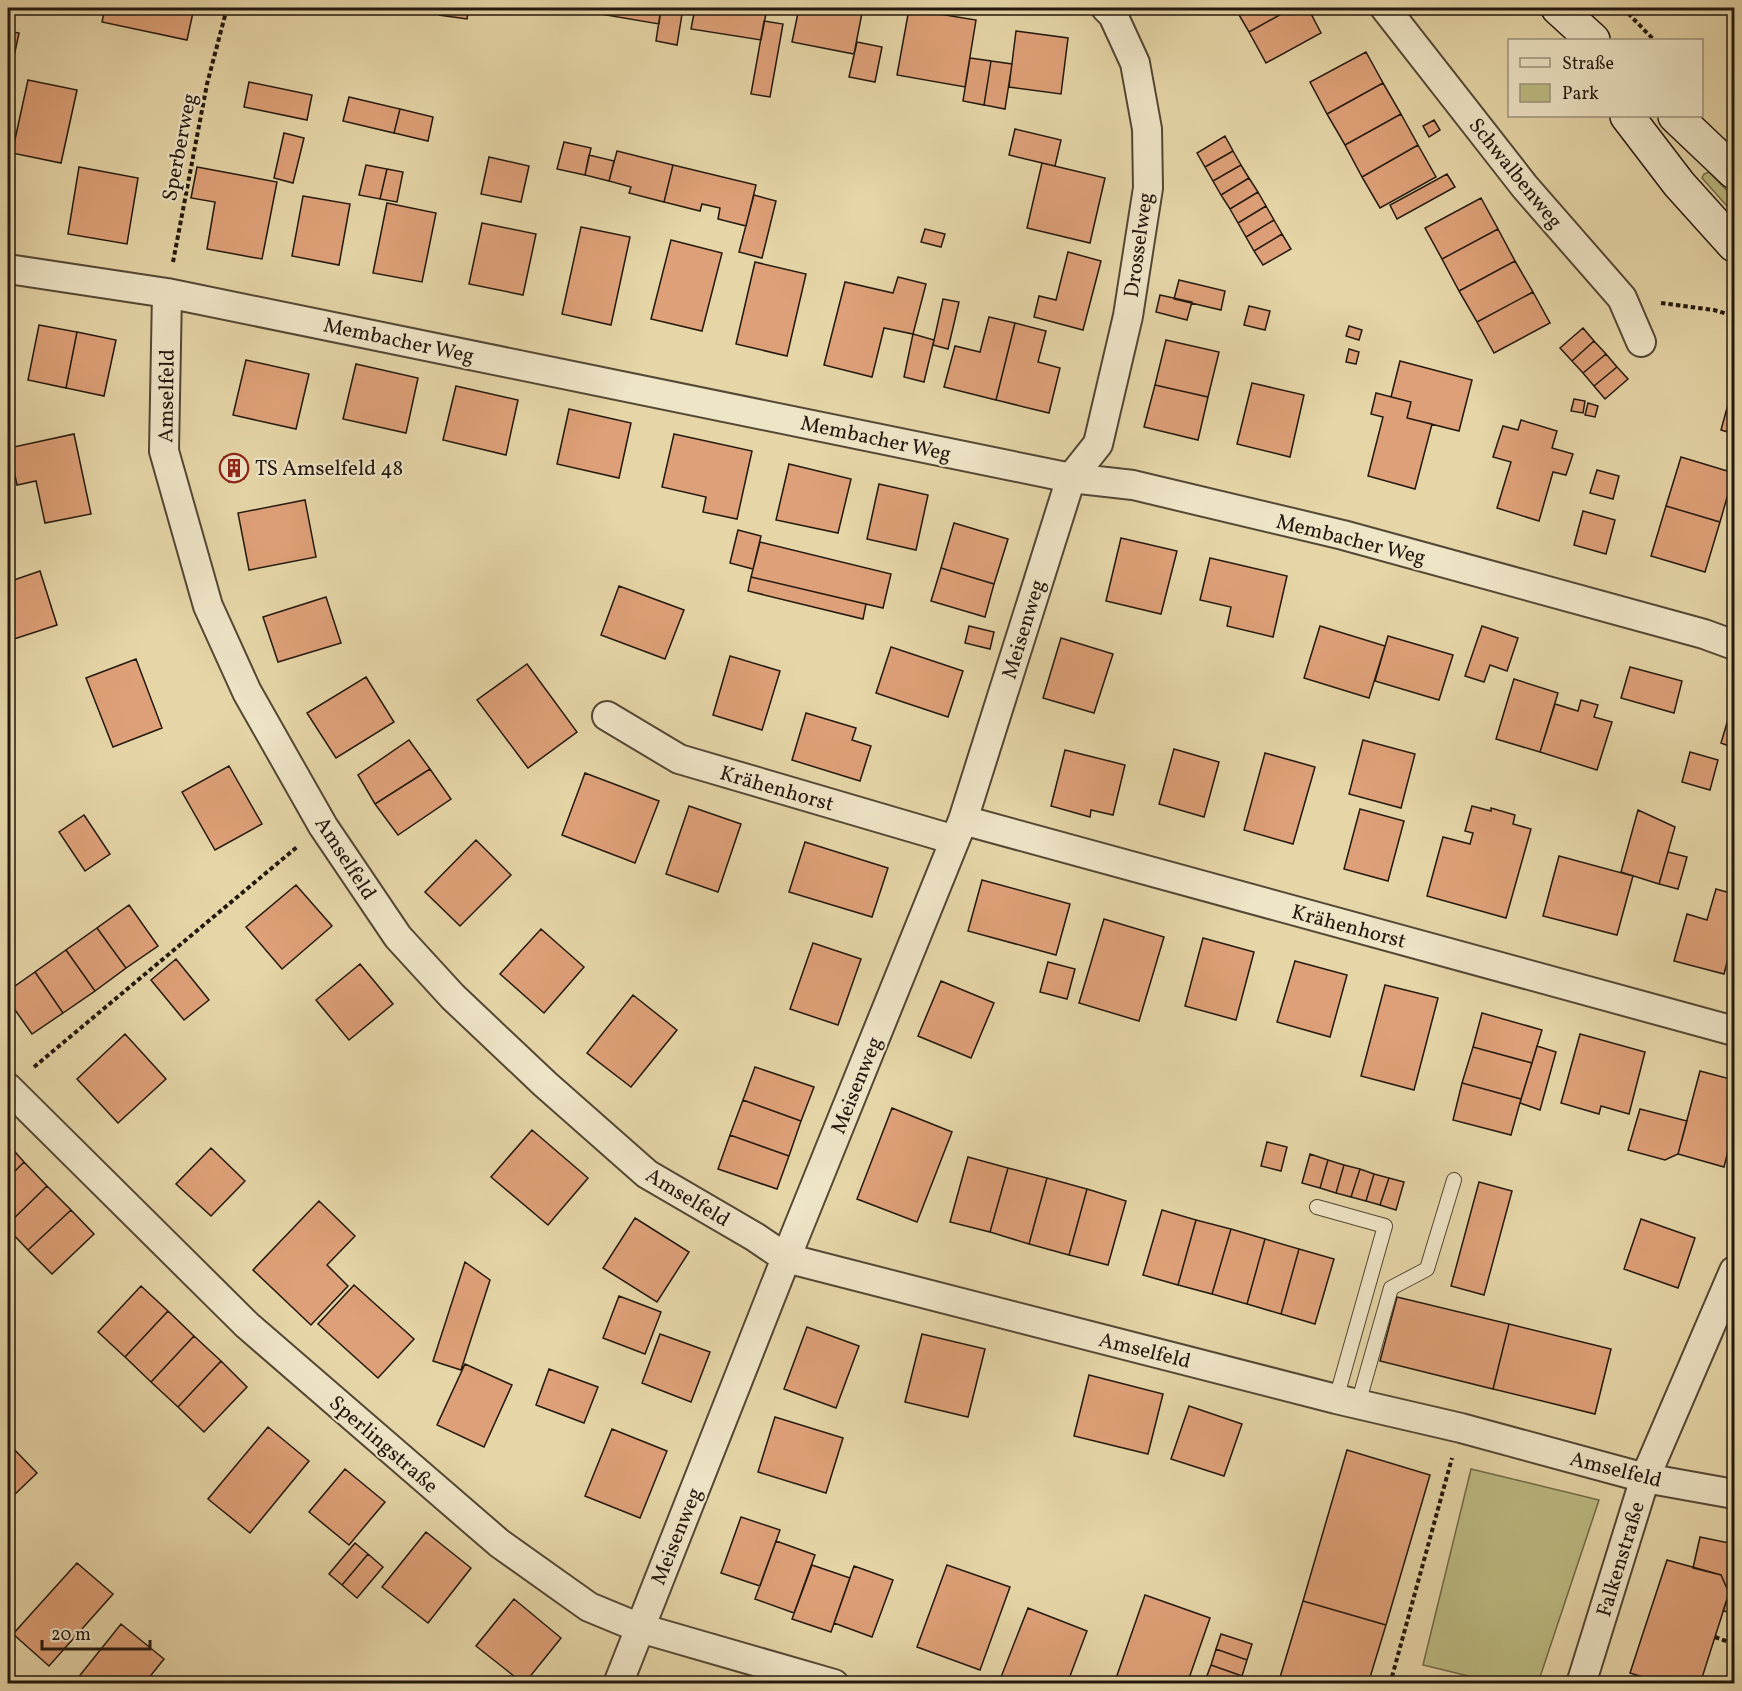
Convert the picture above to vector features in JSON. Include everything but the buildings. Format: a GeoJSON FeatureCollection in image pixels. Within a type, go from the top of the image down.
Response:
{"type":"FeatureCollection","features":[{"type":"Feature","properties":{"kind":"main road"},"geometry":{"type":"LineString","coordinates":[[1546,8],[1570,39]]}},
{"type":"Feature","properties":{"kind":"main road"},"geometry":{"type":"LineString","coordinates":[[1558,8],[1592,39]]}},
{"type":"Feature","properties":{"kind":"main road"},"geometry":{"type":"LineString","coordinates":[[1629,117],[1679,184],[1734,245]]}},
{"type":"Feature","properties":{"kind":"main road"},"geometry":{"type":"LineString","coordinates":[[1676,117],[1734,172]]}},
{"type":"Feature","properties":{"kind":"street","name":"Drosselweg"},"geometry":{"type":"LineString","coordinates":[[1071,478],[1098,444],[1128,316],[1148,188],[1147,129],[1135,63],[1113,15],[1106,8]]}},
{"type":"Feature","properties":{"kind":"street","name":"Schwalbenweg"},"geometry":{"type":"LineString","coordinates":[[1384,8],[1525,187],[1622,298],[1641,342]]}},
{"type":"Feature","properties":{"kind":"street","name":"Membacher Weg"},"geometry":{"type":"LineString","coordinates":[[8,269],[167,293],[1071,478],[1133,485],[1343,535],[1704,634],[1734,645]]}},
{"type":"Feature","properties":{"kind":"street","name":"Amselfeld"},"geometry":{"type":"LineString","coordinates":[[167,293],[164,451],[208,606],[248,692],[323,826],[398,937],[453,997],[545,1084],[647,1174],[755,1237],[786,1258],[1461,1428],[1645,1478],[1734,1494]]}},
{"type":"Feature","properties":{"kind":"street","name":"Meisenweg"},"geometry":{"type":"LineString","coordinates":[[618,1683],[959,830],[1071,478]]}},
{"type":"Feature","properties":{"kind":"street","name":"Krähenhorst"},"geometry":{"type":"LineString","coordinates":[[607,716],[679,759],[1734,1031]]}},
{"type":"Feature","properties":{"kind":"street","name":"Sperlingstraße"},"geometry":{"type":"LineString","coordinates":[[8,1088],[247,1325],[498,1543],[589,1607],[640,1628],[834,1683]]}},
{"type":"Feature","properties":{"kind":"street","name":"Falkenstraße"},"geometry":{"type":"LineString","coordinates":[[1581,1683],[1645,1478],[1734,1271]]}},
{"type":"Feature","properties":{"kind":"lane"},"geometry":{"type":"LineString","coordinates":[[1347,1401],[1391,1287],[1427,1269],[1454,1180]]}},
{"type":"Feature","properties":{"kind":"lane"},"geometry":{"type":"LineString","coordinates":[[1317,1207],[1385,1226],[1347,1401]]}},
{"type":"Feature","properties":{"kind":"path","name":"Sperberweg"},"geometry":{"type":"LineString","coordinates":[[167,293],[207,84],[227,8]]}},
{"type":"Feature","properties":{"kind":"path"},"geometry":{"type":"LineString","coordinates":[[1623,8],[1653,39]]}},
{"type":"Feature","properties":{"kind":"path"},"geometry":{"type":"LineString","coordinates":[[1622,298],[1714,310],[1734,316]]}},
{"type":"Feature","properties":{"kind":"path"},"geometry":{"type":"LineString","coordinates":[[8,1088],[323,826]]}},
{"type":"Feature","properties":{"kind":"path"},"geometry":{"type":"LineString","coordinates":[[1390,1683],[1461,1428]]}},
{"type":"Feature","properties":{"kind":"path"},"geometry":{"type":"LineString","coordinates":[[1715,1637],[1734,1644]]}},
{"type":"Feature","properties":{"kind":"green space"},"geometry":{"type":"Polygon","coordinates":[[[1709,172],[1734,198],[1734,214],[1702,178],[1709,172]]]}},
{"type":"Feature","properties":{"kind":"green space"},"geometry":{"type":"Polygon","coordinates":[[[1471,1469],[1599,1500],[1538,1683],[1497,1683],[1423,1665],[1471,1469]]]}},
{"type":"Feature","properties":{"kind":"place","name":"TS Amselfeld 48"},"geometry":{"type":"Point","coordinates":[234,468]}}]}
